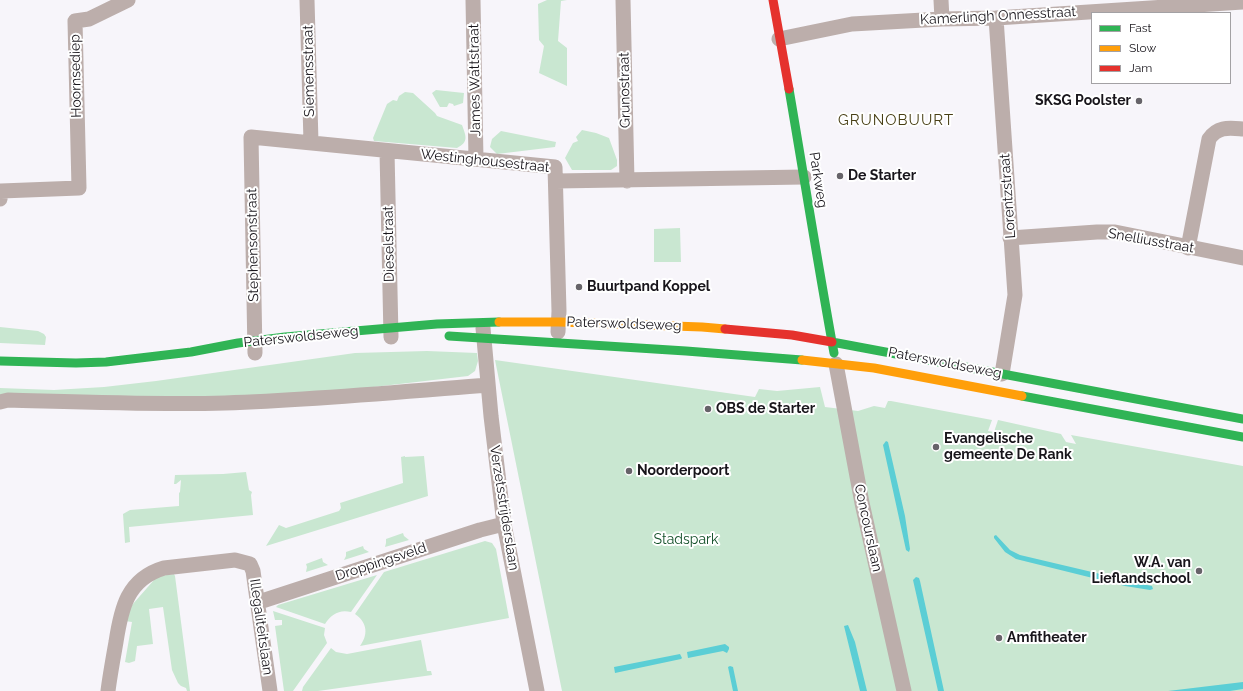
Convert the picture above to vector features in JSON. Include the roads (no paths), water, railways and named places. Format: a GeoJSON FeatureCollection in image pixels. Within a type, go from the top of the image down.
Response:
{"type":"FeatureCollection","features":[{"type":"Feature","properties":{"kind":"main road","name":"Parkweg"},"geometry":{"type":"LineString","coordinates":[[773,0],[804,177],[815,251],[836,364]]}},
{"type":"Feature","properties":{"kind":"main road","name":"Paterswoldseweg"},"geometry":{"type":"LineString","coordinates":[[0,361],[76,363],[106,362],[191,352],[255,350],[482,322],[558,322],[702,326],[792,335],[1243,419]]}},
{"type":"Feature","properties":{"kind":"main road","name":"Paterswoldseweg"},"geometry":{"type":"LineString","coordinates":[[304,345],[394,334]]}},
{"type":"Feature","properties":{"kind":"main road","name":"Paterswoldseweg"},"geometry":{"type":"LineString","coordinates":[[443,336],[679,350],[874,368],[1243,437]]}},
{"type":"Feature","properties":{"kind":"main road"},"geometry":{"type":"LineString","coordinates":[[0,370],[101,371],[198,360]]}},
{"type":"Feature","properties":{"kind":"street","name":"Hoornsediep"},"geometry":{"type":"LineString","coordinates":[[0,199],[1,191],[79,188],[76,21],[89,18],[128,0]]}},
{"type":"Feature","properties":{"kind":"street","name":"Siemensstraat"},"geometry":{"type":"LineString","coordinates":[[308,0],[311,142]]}},
{"type":"Feature","properties":{"kind":"street","name":"James Wattstraat"},"geometry":{"type":"LineString","coordinates":[[473,0],[476,159]]}},
{"type":"Feature","properties":{"kind":"street","name":"Grunostraat"},"geometry":{"type":"LineString","coordinates":[[623,0],[627,181]]}},
{"type":"Feature","properties":{"kind":"street"},"geometry":{"type":"LineString","coordinates":[[941,0],[942,19]]}},
{"type":"Feature","properties":{"kind":"street","name":"Kamerlingh Onnesstraat"},"geometry":{"type":"LineString","coordinates":[[779,39],[852,24],[942,19],[996,18],[1243,2]]}},
{"type":"Feature","properties":{"kind":"street","name":"Lorentzstraat"},"geometry":{"type":"LineString","coordinates":[[996,18],[1014,295],[1002,374]]}},
{"type":"Feature","properties":{"kind":"street"},"geometry":{"type":"LineString","coordinates":[[1188,248],[1209,139],[1212,134],[1221,129],[1243,129]]}},
{"type":"Feature","properties":{"kind":"street","name":"Westinghousestraat"},"geometry":{"type":"LineString","coordinates":[[251,137],[555,167],[556,182],[804,177]]}},
{"type":"Feature","properties":{"kind":"street","name":"Stephensonstraat"},"geometry":{"type":"LineString","coordinates":[[251,137],[255,350]]}},
{"type":"Feature","properties":{"kind":"street","name":"Dieselstraat"},"geometry":{"type":"LineString","coordinates":[[388,151],[394,334]]}},
{"type":"Feature","properties":{"kind":"street"},"geometry":{"type":"LineString","coordinates":[[556,182],[557,342]]}},
{"type":"Feature","properties":{"kind":"street","name":"Snelliusstraat"},"geometry":{"type":"LineString","coordinates":[[1010,238],[1114,232],[1243,258]]}},
{"type":"Feature","properties":{"kind":"street","name":"Verzetsstrijderslaan"},"geometry":{"type":"LineString","coordinates":[[482,322],[487,385],[504,524],[537,691]]}},
{"type":"Feature","properties":{"kind":"street","name":"Concourslaan"},"geometry":{"type":"LineString","coordinates":[[836,364],[862,503],[904,691]]}},
{"type":"Feature","properties":{"kind":"street"},"geometry":{"type":"LineString","coordinates":[[0,402],[8,400],[114,404],[225,403],[345,396],[487,385]]}},
{"type":"Feature","properties":{"kind":"street","name":"Droppingsveld"},"geometry":{"type":"LineString","coordinates":[[259,602],[480,530],[504,524]]}},
{"type":"Feature","properties":{"kind":"street","name":"Illegaliteitslaan"},"geometry":{"type":"LineString","coordinates":[[108,691],[121,613],[126,598],[143,578],[153,571],[164,568],[235,560],[250,564],[255,578],[270,691]]}},
{"type":"Feature","properties":{"kind":"water"},"geometry":{"type":"Polygon","coordinates":[[[886,441],[888,442],[905,516],[910,549],[909,552],[906,550],[883,445],[886,441]]]}},
{"type":"Feature","properties":{"kind":"water"},"geometry":{"type":"Polygon","coordinates":[[[996,535],[1010,550],[1020,555],[1152,586],[1153,589],[1150,590],[1125,586],[1016,559],[1005,552],[994,538],[996,535]]]}},
{"type":"Feature","properties":{"kind":"water"},"geometry":{"type":"Polygon","coordinates":[[[916,577],[919,578],[920,581],[944,691],[938,691],[913,580],[916,577]]]}},
{"type":"Feature","properties":{"kind":"water"},"geometry":{"type":"Polygon","coordinates":[[[848,625],[855,642],[867,691],[860,691],[844,626],[848,625]]]}},
{"type":"Feature","properties":{"kind":"water"},"geometry":{"type":"Polygon","coordinates":[[[725,644],[729,647],[727,653],[723,651],[688,658],[687,652],[725,644]]]}},
{"type":"Feature","properties":{"kind":"water"},"geometry":{"type":"Polygon","coordinates":[[[680,654],[681,659],[615,673],[614,667],[680,654]]]}},
{"type":"Feature","properties":{"kind":"water"},"geometry":{"type":"Polygon","coordinates":[[[728,667],[733,667],[738,691],[733,691],[728,667]]]}},
{"type":"Feature","properties":{"kind":"water"},"geometry":{"type":"Polygon","coordinates":[[[1243,682],[1243,689],[1230,691],[1168,691],[1243,682]]]}},
{"type":"Feature","properties":{"kind":"place","name":"SKSG Poolster"},"geometry":{"type":"Point","coordinates":[1139,101]}},
{"type":"Feature","properties":{"kind":"place","name":"De Starter"},"geometry":{"type":"Point","coordinates":[840,176]}},
{"type":"Feature","properties":{"kind":"place","name":"Buurtpand Koppel"},"geometry":{"type":"Point","coordinates":[579,287]}},
{"type":"Feature","properties":{"kind":"place","name":"OBS de Starter"},"geometry":{"type":"Point","coordinates":[708,409]}},
{"type":"Feature","properties":{"kind":"place","name":"Evangelische gemeente De Rank"},"geometry":{"type":"Point","coordinates":[936,447]}},
{"type":"Feature","properties":{"kind":"place","name":"Noorderpoort"},"geometry":{"type":"Point","coordinates":[629,471]}},
{"type":"Feature","properties":{"kind":"place","name":"W.A. van Lieflandschool"},"geometry":{"type":"Point","coordinates":[1199,571]}},
{"type":"Feature","properties":{"kind":"place","name":"Amfitheater"},"geometry":{"type":"Point","coordinates":[999,638]}},
{"type":"Feature","properties":{"kind":"district","name":"GRUNOBUURT"},"geometry":{"type":"Point","coordinates":[896,120]}},
{"type":"Feature","properties":{"kind":"park label","name":"Stadspark"},"geometry":{"type":"Point","coordinates":[686,540]}}]}
